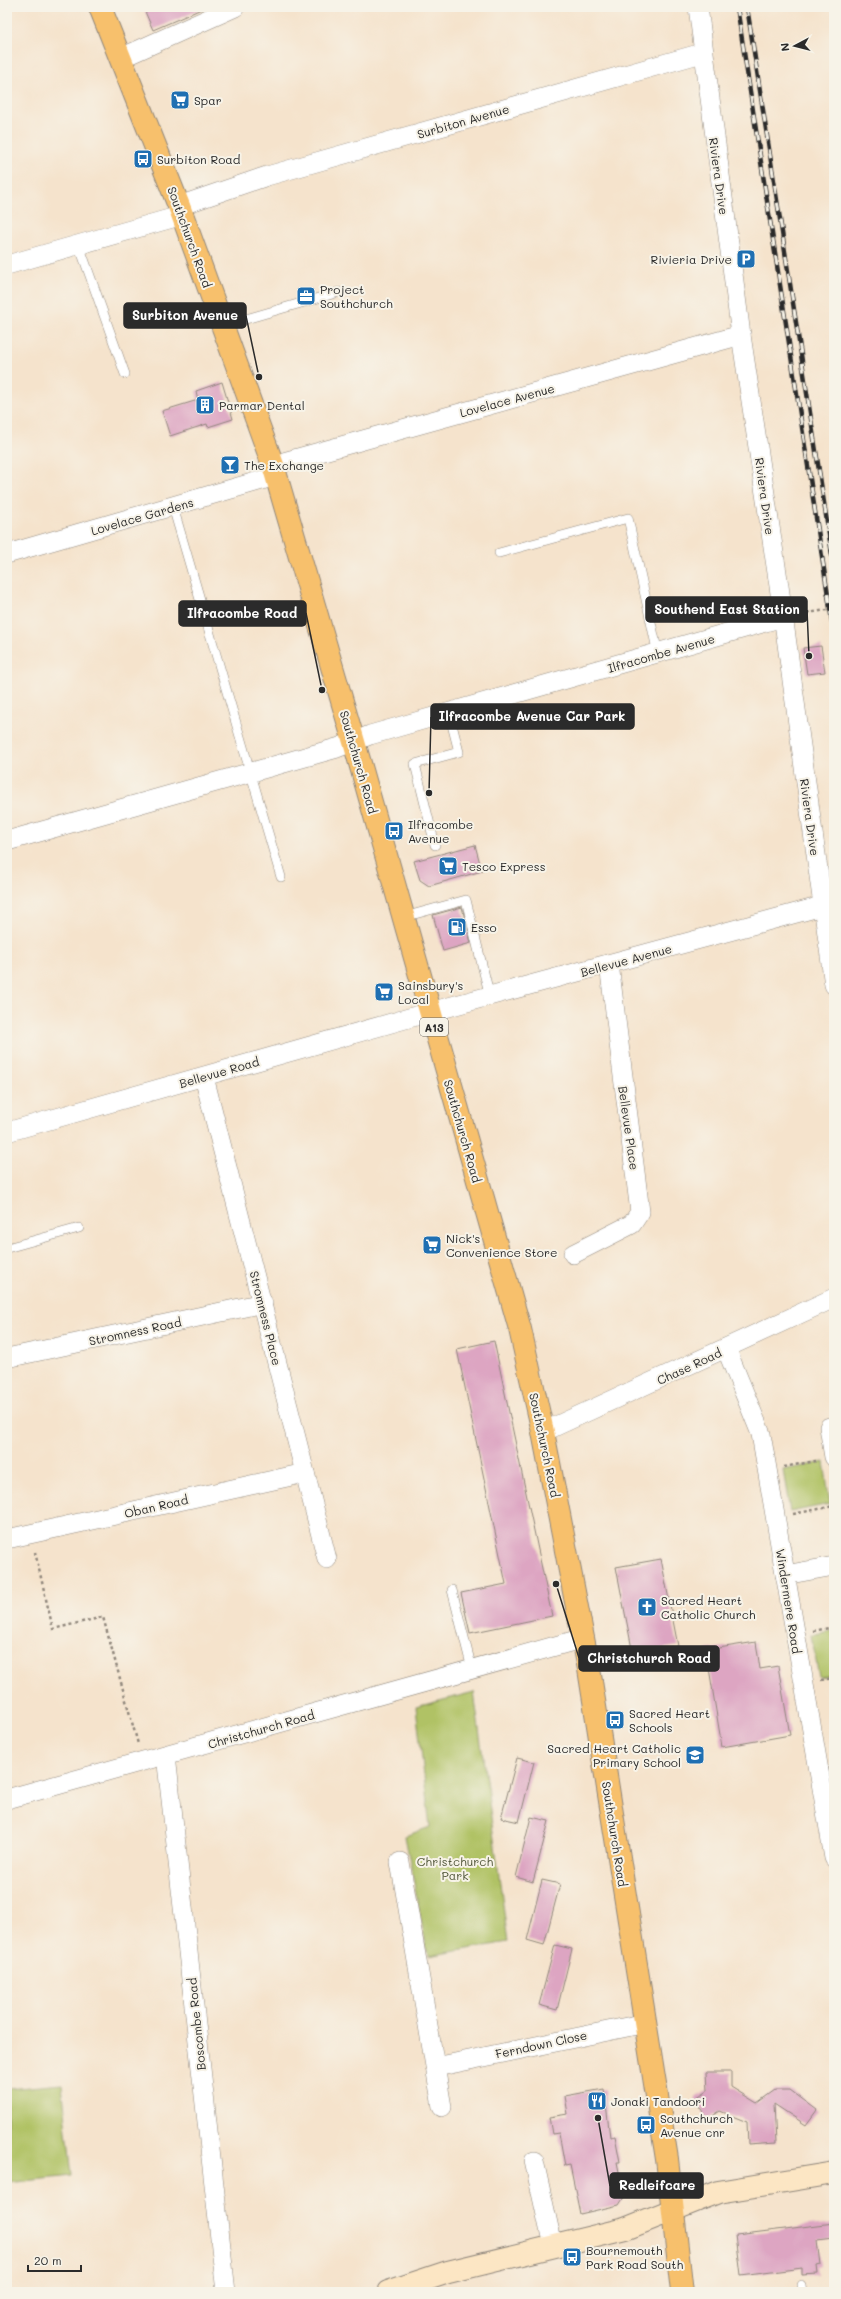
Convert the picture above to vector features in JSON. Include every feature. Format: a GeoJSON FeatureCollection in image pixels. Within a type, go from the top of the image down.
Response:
{"type":"FeatureCollection","features":[{"type":"Feature","properties":{"kind":"main road","name":"Southchurch Road"},"geometry":{"type":"LineString","coordinates":[[100,7],[181,210],[274,471],[354,742],[520,1329],[543,1432],[584,1638],[667,2159],[682,2292]]}},
{"type":"Feature","properties":{"kind":"street"},"geometry":{"type":"LineString","coordinates":[[121,58],[235,7]]}},
{"type":"Feature","properties":{"kind":"street","name":"Riviera Drive"},"geometry":{"type":"LineString","coordinates":[[698,7],[702,53],[741,335],[792,616],[822,906],[834,985]]}},
{"type":"Feature","properties":{"kind":"street","name":"Surbiton Avenue"},"geometry":{"type":"LineString","coordinates":[[181,210],[267,176],[702,53]]}},
{"type":"Feature","properties":{"kind":"street"},"geometry":{"type":"LineString","coordinates":[[7,265],[79,244],[181,210]]}},
{"type":"Feature","properties":{"kind":"street","name":"Lovelace Avenue"},"geometry":{"type":"LineString","coordinates":[[274,471],[741,335]]}},
{"type":"Feature","properties":{"kind":"street","name":"Lovelace Gardens"},"geometry":{"type":"LineString","coordinates":[[7,554],[173,507],[274,471]]}},
{"type":"Feature","properties":{"kind":"street","name":"Ilfracombe Avenue"},"geometry":{"type":"LineString","coordinates":[[7,841],[250,773],[448,713],[792,616]]}},
{"type":"Feature","properties":{"kind":"street","name":"Bellevue Avenue"},"geometry":{"type":"LineString","coordinates":[[430,1012],[822,906]]}},
{"type":"Feature","properties":{"kind":"street","name":"Bellevue Place"},"geometry":{"type":"LineString","coordinates":[[573,1254],[632,1224],[640,1212],[609,964]]}},
{"type":"Feature","properties":{"kind":"street","name":"Bellevue Road"},"geometry":{"type":"LineString","coordinates":[[7,1132],[430,1012]]}},
{"type":"Feature","properties":{"kind":"street","name":"Stromness Place"},"geometry":{"type":"LineString","coordinates":[[204,1077],[263,1303],[326,1559]]}},
{"type":"Feature","properties":{"kind":"street","name":"Chase Road"},"geometry":{"type":"LineString","coordinates":[[543,1432],[834,1298]]}},
{"type":"Feature","properties":{"kind":"street","name":"Stromness Road"},"geometry":{"type":"LineString","coordinates":[[7,1358],[263,1303]]}},
{"type":"Feature","properties":{"kind":"street","name":"Windermere Road"},"geometry":{"type":"LineString","coordinates":[[726,1348],[761,1434],[834,1858]]}},
{"type":"Feature","properties":{"kind":"street"},"geometry":{"type":"LineString","coordinates":[[826,1459],[829,1427]]}},
{"type":"Feature","properties":{"kind":"street","name":"Oban Road"},"geometry":{"type":"LineString","coordinates":[[7,1539],[305,1473]]}},
{"type":"Feature","properties":{"kind":"street"},"geometry":{"type":"LineString","coordinates":[[785,1574],[834,1566]]}},
{"type":"Feature","properties":{"kind":"street","name":"Christchurch Road"},"geometry":{"type":"LineString","coordinates":[[7,1799],[584,1638]]}},
{"type":"Feature","properties":{"kind":"street","name":"Boscombe Road"},"geometry":{"type":"LineString","coordinates":[[166,1755],[226,2292]]}},
{"type":"Feature","properties":{"kind":"street"},"geometry":{"type":"LineString","coordinates":[[400,1862],[442,2107]]}},
{"type":"Feature","properties":{"kind":"street","name":"Ferndown Close"},"geometry":{"type":"LineString","coordinates":[[436,2067],[646,2023]]}},
{"type":"Feature","properties":{"kind":"street"},"geometry":{"type":"LineString","coordinates":[[534,2161],[553,2246]]}},
{"type":"Feature","properties":{"kind":"street"},"geometry":{"type":"LineString","coordinates":[[388,2292],[448,2272],[625,2229],[718,2192],[834,2173]]}},
{"type":"Feature","properties":{"kind":"lane"},"geometry":{"type":"LineString","coordinates":[[79,244],[125,374]]}},
{"type":"Feature","properties":{"kind":"lane"},"geometry":{"type":"LineString","coordinates":[[222,326],[339,292]]}},
{"type":"Feature","properties":{"kind":"lane"},"geometry":{"type":"LineString","coordinates":[[173,507],[281,877]]}},
{"type":"Feature","properties":{"kind":"lane"},"geometry":{"type":"LineString","coordinates":[[499,553],[628,518],[658,654]]}},
{"type":"Feature","properties":{"kind":"lane"},"geometry":{"type":"LineString","coordinates":[[435,845],[415,764],[459,752],[448,713]]}},
{"type":"Feature","properties":{"kind":"lane"},"geometry":{"type":"LineString","coordinates":[[404,917],[466,900],[490,997]]}},
{"type":"Feature","properties":{"kind":"lane"},"geometry":{"type":"LineString","coordinates":[[7,1248],[79,1228]]}},
{"type":"Feature","properties":{"kind":"lane"},"geometry":{"type":"LineString","coordinates":[[452,1590],[472,1670]]}},
{"type":"Feature","properties":{"kind":"path"},"geometry":{"type":"LineString","coordinates":[[792,616],[834,609]]}},
{"type":"Feature","properties":{"kind":"path"},"geometry":{"type":"LineString","coordinates":[[780,1468],[826,1459]]}},
{"type":"Feature","properties":{"kind":"path"},"geometry":{"type":"LineString","coordinates":[[788,1515],[834,1506]]}},
{"type":"Feature","properties":{"kind":"path"},"geometry":{"type":"LineString","coordinates":[[31,1534],[53,1629],[103,1617],[143,1761]]}},
{"type":"Feature","properties":{"kind":"path"},"geometry":{"type":"LineString","coordinates":[[808,1632],[834,1628]]}},
{"type":"Feature","properties":{"kind":"path"},"geometry":{"type":"LineString","coordinates":[[816,1681],[834,1678]]}},
{"type":"Feature","properties":{"kind":"green space"},"geometry":{"type":"Polygon","coordinates":[[[824,1462],[830,1504],[790,1512],[783,1470],[824,1462]]]}},
{"type":"Feature","properties":{"kind":"green space"},"geometry":{"type":"Polygon","coordinates":[[[834,1630],[834,1675],[819,1677],[811,1635],[834,1630]]]}},
{"type":"Feature","properties":{"kind":"green space","name":"Christchurch Park"},"geometry":{"type":"Polygon","coordinates":[[[474,1692],[508,1942],[428,1956],[405,1836],[430,1827],[416,1707],[474,1692]]]}},
{"type":"Feature","properties":{"kind":"green space"},"geometry":{"type":"Polygon","coordinates":[[[62,2084],[72,2176],[7,2183],[7,2089],[62,2084]]]}},
{"type":"Feature","properties":{"kind":"building"},"geometry":{"type":"Polygon","coordinates":[[[143,7],[206,7],[153,30],[143,7]]]}},
{"type":"Feature","properties":{"kind":"building","name":"Parmar Dental"},"geometry":{"type":"Polygon","coordinates":[[[222,382],[233,419],[208,427],[207,424],[170,436],[162,411],[198,400],[196,391],[222,382]]]}},
{"type":"Feature","properties":{"kind":"building"},"geometry":{"type":"Polygon","coordinates":[[[821,646],[825,672],[807,674],[803,648],[821,646]]]}},
{"type":"Feature","properties":{"kind":"building","name":"Tesco Express"},"geometry":{"type":"Polygon","coordinates":[[[475,845],[482,871],[429,886],[420,880],[414,861],[475,845]]]}},
{"type":"Feature","properties":{"kind":"building","name":"Esso"},"geometry":{"type":"Polygon","coordinates":[[[462,907],[471,943],[443,951],[433,915],[462,907]]]}},
{"type":"Feature","properties":{"kind":"building"},"geometry":{"type":"Polygon","coordinates":[[[494,1341],[552,1616],[470,1633],[461,1593],[506,1584],[457,1349],[494,1341]]]}},
{"type":"Feature","properties":{"kind":"building","name":"Sacred Heart Catholic Church"},"geometry":{"type":"Polygon","coordinates":[[[661,1559],[678,1646],[633,1654],[616,1567],[661,1559]]]}},
{"type":"Feature","properties":{"kind":"building"},"geometry":{"type":"Polygon","coordinates":[[[756,1642],[760,1669],[778,1666],[790,1735],[722,1747],[706,1650],[756,1642]]]}},
{"type":"Feature","properties":{"kind":"building"},"geometry":{"type":"Polygon","coordinates":[[[517,1758],[534,1762],[519,1822],[501,1818],[517,1758]]]}},
{"type":"Feature","properties":{"kind":"building"},"geometry":{"type":"Polygon","coordinates":[[[531,1817],[549,1821],[533,1882],[516,1877],[531,1817]]]}},
{"type":"Feature","properties":{"kind":"building"},"geometry":{"type":"Polygon","coordinates":[[[542,1880],[560,1884],[544,1945],[527,1940],[542,1880]]]}},
{"type":"Feature","properties":{"kind":"building"},"geometry":{"type":"Polygon","coordinates":[[[555,1945],[572,1949],[557,2010],[539,2005],[555,1945]]]}},
{"type":"Feature","properties":{"kind":"building"},"geometry":{"type":"Polygon","coordinates":[[[707,2072],[731,2072],[731,2087],[757,2103],[775,2090],[790,2090],[817,2110],[806,2125],[774,2104],[776,2143],[748,2145],[747,2122],[720,2111],[708,2119],[694,2099],[708,2090],[707,2072]]]}},
{"type":"Feature","properties":{"kind":"building"},"geometry":{"type":"Polygon","coordinates":[[[604,2089],[610,2137],[615,2136],[620,2162],[617,2162],[624,2197],[619,2205],[580,2214],[570,2165],[565,2166],[559,2133],[552,2134],[549,2117],[568,2114],[565,2096],[604,2089]]]}},
{"type":"Feature","properties":{"kind":"building"},"geometry":{"type":"Polygon","coordinates":[[[834,2223],[834,2238],[818,2240],[821,2265],[817,2266],[818,2274],[802,2275],[802,2268],[741,2276],[736,2235],[834,2223]]]}},
{"type":"Feature","properties":{"kind":"railway"},"geometry":{"type":"LineString","coordinates":[[737,7],[834,634]]}},
{"type":"Feature","properties":{"kind":"railway"},"geometry":{"type":"LineString","coordinates":[[747,7],[834,567]]}},
{"type":"Feature","properties":{"kind":"place","name":"Spar"},"geometry":{"type":"Point","coordinates":[180,100]}},
{"type":"Feature","properties":{"kind":"place","name":"Surbiton Road"},"geometry":{"type":"Point","coordinates":[143,159]}},
{"type":"Feature","properties":{"kind":"place","name":"Rivieria Drive"},"geometry":{"type":"Point","coordinates":[746,259]}},
{"type":"Feature","properties":{"kind":"place","name":"Project Southchurch"},"geometry":{"type":"Point","coordinates":[306,296]}},
{"type":"Feature","properties":{"kind":"place","name":"Surbiton Avenue"},"geometry":{"type":"Point","coordinates":[259,377]}},
{"type":"Feature","properties":{"kind":"place","name":"Parmar Dental"},"geometry":{"type":"Point","coordinates":[205,405]}},
{"type":"Feature","properties":{"kind":"place","name":"The Exchange"},"geometry":{"type":"Point","coordinates":[230,465]}},
{"type":"Feature","properties":{"kind":"place","name":"Southend East Station"},"geometry":{"type":"Point","coordinates":[809,656]}},
{"type":"Feature","properties":{"kind":"place","name":"Ilfracombe Road"},"geometry":{"type":"Point","coordinates":[322,690]}},
{"type":"Feature","properties":{"kind":"place","name":"Ilfracombe Avenue Car Park"},"geometry":{"type":"Point","coordinates":[429,793]}},
{"type":"Feature","properties":{"kind":"place","name":"Ilfracombe Avenue"},"geometry":{"type":"Point","coordinates":[394,831]}},
{"type":"Feature","properties":{"kind":"place","name":"Tesco Express"},"geometry":{"type":"Point","coordinates":[448,866]}},
{"type":"Feature","properties":{"kind":"place","name":"Esso"},"geometry":{"type":"Point","coordinates":[457,927]}},
{"type":"Feature","properties":{"kind":"place","name":"Sainsbury's Local"},"geometry":{"type":"Point","coordinates":[384,992]}},
{"type":"Feature","properties":{"kind":"place","name":"Nick's Convenience Store"},"geometry":{"type":"Point","coordinates":[432,1245]}},
{"type":"Feature","properties":{"kind":"place","name":"Christchurch Road"},"geometry":{"type":"Point","coordinates":[556,1584]}},
{"type":"Feature","properties":{"kind":"place","name":"Sacred Heart Catholic Church"},"geometry":{"type":"Point","coordinates":[647,1607]}},
{"type":"Feature","properties":{"kind":"place","name":"Sacred Heart Schools"},"geometry":{"type":"Point","coordinates":[615,1720]}},
{"type":"Feature","properties":{"kind":"place","name":"Sacred Heart Catholic Primary School"},"geometry":{"type":"Point","coordinates":[695,1755]}},
{"type":"Feature","properties":{"kind":"place","name":"Jonaki Tandoori"},"geometry":{"type":"Point","coordinates":[597,2101]}},
{"type":"Feature","properties":{"kind":"place","name":"Redleifcare"},"geometry":{"type":"Point","coordinates":[598,2118]}},
{"type":"Feature","properties":{"kind":"place","name":"Southchurch Avenue cnr"},"geometry":{"type":"Point","coordinates":[646,2125]}},
{"type":"Feature","properties":{"kind":"place","name":"Bournemouth Park Road South"},"geometry":{"type":"Point","coordinates":[572,2257]}}]}
